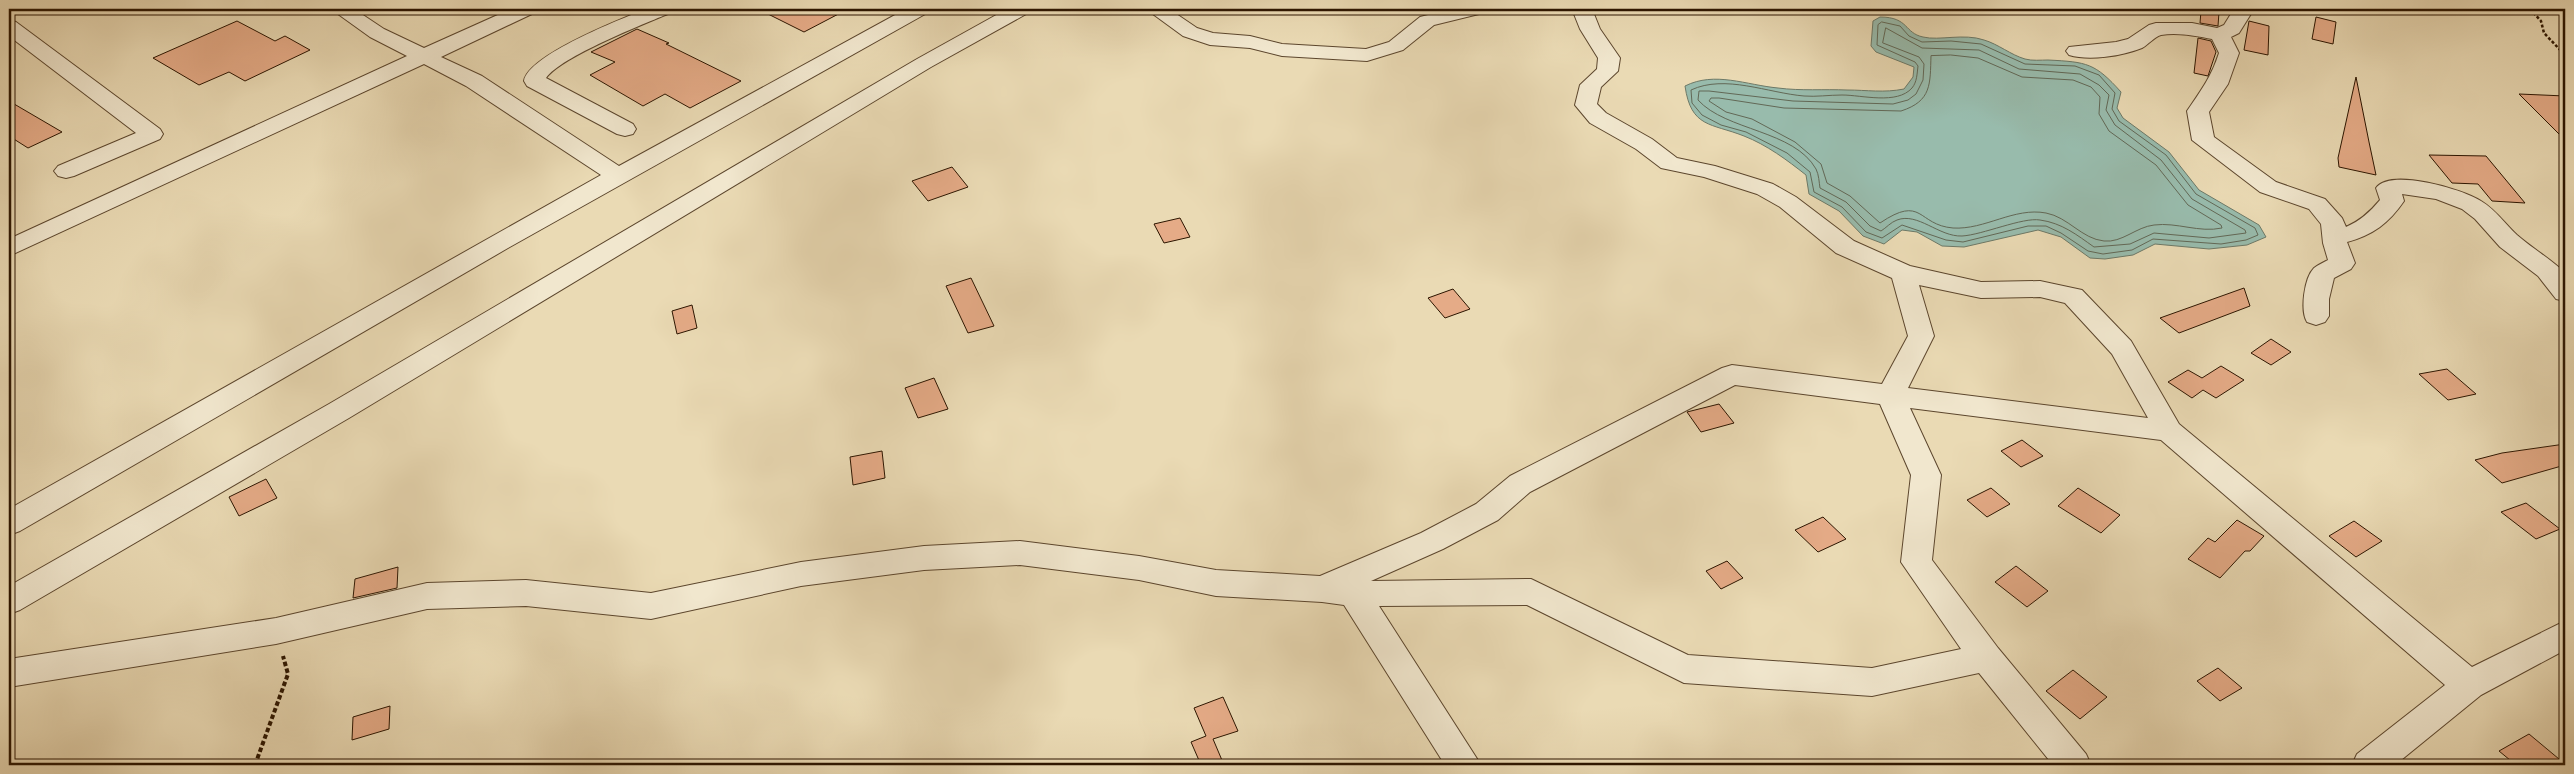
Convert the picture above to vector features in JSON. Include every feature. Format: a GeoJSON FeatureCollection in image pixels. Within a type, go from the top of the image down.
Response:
{"type":"FeatureCollection","features":[{"type":"Feature","properties":{"kind":"street"},"geometry":{"type":"LineString","coordinates":[[341,9],[377,33],[474,81],[618,176]]}},
{"type":"Feature","properties":{"kind":"street"},"geometry":{"type":"LineString","coordinates":[[9,248],[527,9]]}},
{"type":"Feature","properties":{"kind":"street"},"geometry":{"type":"LineString","coordinates":[[626,129],[535,81],[536,74],[566,54],[664,9]]}},
{"type":"Feature","properties":{"kind":"street"},"geometry":{"type":"LineString","coordinates":[[9,523],[618,176],[920,9]]}},
{"type":"Feature","properties":{"kind":"street"},"geometry":{"type":"LineString","coordinates":[[9,600],[339,411],[915,68],[1021,9]]}},
{"type":"Feature","properties":{"kind":"street"},"geometry":{"type":"LineString","coordinates":[[1156,9],[1190,32],[1210,39],[1250,42],[1282,50],[1359,55],[1368,55],[1396,46],[1427,21],[1476,9]]}},
{"type":"Feature","properties":{"kind":"street"},"geometry":{"type":"LineString","coordinates":[[1582,9],[1590,29],[1609,58],[1608,71],[1591,85],[1586,104],[1598,118],[1644,144],[1669,163],[1707,171],[1764,189],[1788,202],[1845,247],[1903,273],[1980,290],[2040,290],[2073,296],[2122,348],[2169,431],[2469,685]]}},
{"type":"Feature","properties":{"kind":"street"},"geometry":{"type":"LineString","coordinates":[[2076,52],[2117,48],[2135,42],[2156,29],[2192,29],[2220,35],[2232,28],[2244,9]]}},
{"type":"Feature","properties":{"kind":"street"},"geometry":{"type":"LineString","coordinates":[[9,26],[152,134],[66,171]]}},
{"type":"Feature","properties":{"kind":"street"},"geometry":{"type":"LineString","coordinates":[[2220,35],[2229,53],[2224,73],[2198,111],[2203,140],[2268,187],[2317,204],[2333,223],[2342,263],[2323,274],[2316,299],[2316,316]]}},
{"type":"Feature","properties":{"kind":"street"},"geometry":{"type":"LineString","coordinates":[[2335,236],[2355,234],[2372,224],[2392,201],[2388,188],[2395,186],[2450,197],[2478,210],[2510,241],[2537,260],[2560,282],[2565,293]]}},
{"type":"Feature","properties":{"kind":"street"},"geometry":{"type":"LineString","coordinates":[[1890,395],[1921,336],[1903,273]]}},
{"type":"Feature","properties":{"kind":"street"},"geometry":{"type":"LineString","coordinates":[[1322,589],[1432,542],[1487,512],[1520,484],[1732,375],[2169,431]]}},
{"type":"Feature","properties":{"kind":"street"},"geometry":{"type":"LineString","coordinates":[[1890,395],[1926,475],[1916,562],[1986,658],[2074,765]]}},
{"type":"Feature","properties":{"kind":"street"},"geometry":{"type":"LineString","coordinates":[[9,672],[276,631],[427,596],[526,593],[651,606],[801,574],[924,558],[1020,553],[1139,568],[1216,583],[1322,589],[1354,594],[1531,592],[1684,669],[1872,682],[1986,658]]}},
{"type":"Feature","properties":{"kind":"street"},"geometry":{"type":"LineString","coordinates":[[1354,594],[1464,765]]}},
{"type":"Feature","properties":{"kind":"street"},"geometry":{"type":"LineString","coordinates":[[2369,765],[2469,685],[2565,634]]}},
{"type":"Feature","properties":{"kind":"path"},"geometry":{"type":"LineString","coordinates":[[2530,9],[2541,21],[2544,33],[2565,55]]}},
{"type":"Feature","properties":{"kind":"path"},"geometry":{"type":"LineString","coordinates":[[255,765],[288,674],[276,631]]}},
{"type":"Feature","properties":{"kind":"water"},"geometry":{"type":"Polygon","coordinates":[[[1880,17],[1901,22],[1912,32],[1923,37],[1976,38],[2025,59],[2081,63],[2097,70],[2121,92],[2117,108],[2123,118],[2169,152],[2199,190],[2259,225],[2266,237],[2247,245],[2209,249],[2155,244],[2133,255],[2105,259],[2090,258],[2061,237],[2038,230],[1964,247],[1942,246],[1917,232],[1902,230],[1884,244],[1863,236],[1839,211],[1809,194],[1806,175],[1784,158],[1752,140],[1704,122],[1692,110],[1685,86],[1708,80],[1731,80],[1795,89],[1882,91],[1904,89],[1913,77],[1914,67],[1876,52],[1871,46],[1873,21],[1880,17]]]}},
{"type":"Feature","properties":{"kind":"building"},"geometry":{"type":"Polygon","coordinates":[[[758,9],[848,9],[804,32],[758,9]]]}},
{"type":"Feature","properties":{"kind":"building"},"geometry":{"type":"Polygon","coordinates":[[[2201,11],[2219,12],[2218,26],[2200,23],[2201,11]]]}},
{"type":"Feature","properties":{"kind":"building"},"geometry":{"type":"Polygon","coordinates":[[[2316,17],[2336,22],[2333,44],[2312,39],[2316,17]]]}},
{"type":"Feature","properties":{"kind":"building"},"geometry":{"type":"Polygon","coordinates":[[[237,21],[275,41],[285,36],[310,50],[245,81],[229,72],[199,85],[153,58],[237,21]]]}},
{"type":"Feature","properties":{"kind":"building"},"geometry":{"type":"Polygon","coordinates":[[[2249,21],[2269,26],[2268,55],[2244,50],[2249,21]]]}},
{"type":"Feature","properties":{"kind":"building"},"geometry":{"type":"Polygon","coordinates":[[[637,29],[669,43],[666,44],[741,81],[690,108],[665,94],[643,106],[590,75],[615,62],[591,52],[637,29]]]}},
{"type":"Feature","properties":{"kind":"building"},"geometry":{"type":"Polygon","coordinates":[[[2198,38],[2211,41],[2216,52],[2208,76],[2194,73],[2198,38]]]}},
{"type":"Feature","properties":{"kind":"building"},"geometry":{"type":"Polygon","coordinates":[[[2356,77],[2376,175],[2339,167],[2338,158],[2356,77]]]}},
{"type":"Feature","properties":{"kind":"building"},"geometry":{"type":"Polygon","coordinates":[[[2519,94],[2565,96],[2565,140],[2519,94]]]}},
{"type":"Feature","properties":{"kind":"building"},"geometry":{"type":"Polygon","coordinates":[[[9,101],[62,132],[28,148],[9,136],[9,101]]]}},
{"type":"Feature","properties":{"kind":"building"},"geometry":{"type":"Polygon","coordinates":[[[2429,155],[2486,156],[2525,203],[2492,201],[2478,184],[2452,183],[2429,155]]]}},
{"type":"Feature","properties":{"kind":"building"},"geometry":{"type":"Polygon","coordinates":[[[952,167],[968,187],[928,201],[912,181],[952,167]]]}},
{"type":"Feature","properties":{"kind":"building"},"geometry":{"type":"Polygon","coordinates":[[[1180,218],[1190,237],[1164,243],[1154,224],[1180,218]]]}},
{"type":"Feature","properties":{"kind":"building"},"geometry":{"type":"Polygon","coordinates":[[[971,278],[994,326],[968,333],[946,286],[971,278]]]}},
{"type":"Feature","properties":{"kind":"building"},"geometry":{"type":"Polygon","coordinates":[[[2244,288],[2250,306],[2179,333],[2160,318],[2244,288]]]}},
{"type":"Feature","properties":{"kind":"building"},"geometry":{"type":"Polygon","coordinates":[[[1453,289],[1470,309],[1445,318],[1428,298],[1453,289]]]}},
{"type":"Feature","properties":{"kind":"building"},"geometry":{"type":"Polygon","coordinates":[[[692,305],[697,328],[677,334],[672,311],[692,305]]]}},
{"type":"Feature","properties":{"kind":"building"},"geometry":{"type":"Polygon","coordinates":[[[2271,339],[2291,352],[2271,365],[2251,353],[2271,339]]]}},
{"type":"Feature","properties":{"kind":"building"},"geometry":{"type":"Polygon","coordinates":[[[2221,366],[2244,380],[2216,398],[2203,390],[2192,398],[2168,382],[2188,370],[2202,378],[2221,366]]]}},
{"type":"Feature","properties":{"kind":"building"},"geometry":{"type":"Polygon","coordinates":[[[2447,369],[2476,394],[2448,400],[2419,374],[2447,369]]]}},
{"type":"Feature","properties":{"kind":"building"},"geometry":{"type":"Polygon","coordinates":[[[934,378],[948,409],[918,418],[905,388],[934,378]]]}},
{"type":"Feature","properties":{"kind":"building"},"geometry":{"type":"Polygon","coordinates":[[[1719,404],[1734,423],[1701,432],[1687,412],[1719,404]]]}},
{"type":"Feature","properties":{"kind":"building"},"geometry":{"type":"Polygon","coordinates":[[[2022,440],[2043,456],[2021,467],[2001,451],[2022,440]]]}},
{"type":"Feature","properties":{"kind":"building"},"geometry":{"type":"Polygon","coordinates":[[[2565,444],[2565,465],[2502,483],[2475,460],[2502,453],[2565,444]]]}},
{"type":"Feature","properties":{"kind":"building"},"geometry":{"type":"Polygon","coordinates":[[[882,451],[885,478],[853,485],[850,457],[882,451]]]}},
{"type":"Feature","properties":{"kind":"building"},"geometry":{"type":"Polygon","coordinates":[[[266,479],[277,498],[239,516],[229,497],[266,479]]]}},
{"type":"Feature","properties":{"kind":"building"},"geometry":{"type":"Polygon","coordinates":[[[1991,488],[2010,504],[1987,517],[1967,500],[1991,488]]]}},
{"type":"Feature","properties":{"kind":"building"},"geometry":{"type":"Polygon","coordinates":[[[2078,488],[2120,515],[2101,533],[2058,506],[2078,488]]]}},
{"type":"Feature","properties":{"kind":"building"},"geometry":{"type":"Polygon","coordinates":[[[2526,503],[2560,529],[2536,539],[2501,512],[2526,503]]]}},
{"type":"Feature","properties":{"kind":"building"},"geometry":{"type":"Polygon","coordinates":[[[1823,517],[1846,539],[1818,552],[1795,530],[1823,517]]]}},
{"type":"Feature","properties":{"kind":"building"},"geometry":{"type":"Polygon","coordinates":[[[2237,520],[2264,536],[2250,551],[2245,551],[2220,578],[2188,559],[2208,538],[2215,542],[2237,520]]]}},
{"type":"Feature","properties":{"kind":"building"},"geometry":{"type":"Polygon","coordinates":[[[2354,521],[2382,541],[2356,557],[2329,536],[2354,521]]]}},
{"type":"Feature","properties":{"kind":"building"},"geometry":{"type":"Polygon","coordinates":[[[1727,561],[1743,578],[1721,589],[1706,571],[1727,561]]]}},
{"type":"Feature","properties":{"kind":"building"},"geometry":{"type":"Polygon","coordinates":[[[2016,566],[2048,591],[2027,607],[1995,582],[2016,566]]]}},
{"type":"Feature","properties":{"kind":"building"},"geometry":{"type":"Polygon","coordinates":[[[398,567],[397,588],[353,598],[355,579],[398,567]]]}},
{"type":"Feature","properties":{"kind":"building"},"geometry":{"type":"Polygon","coordinates":[[[2218,668],[2242,688],[2220,701],[2197,681],[2218,668]]]}},
{"type":"Feature","properties":{"kind":"building"},"geometry":{"type":"Polygon","coordinates":[[[2073,670],[2107,697],[2080,719],[2046,691],[2073,670]]]}},
{"type":"Feature","properties":{"kind":"building"},"geometry":{"type":"Polygon","coordinates":[[[1223,697],[1238,731],[1213,739],[1224,765],[1201,765],[1191,742],[1206,736],[1194,708],[1223,697]]]}},
{"type":"Feature","properties":{"kind":"building"},"geometry":{"type":"Polygon","coordinates":[[[390,706],[389,729],[352,740],[353,717],[390,706]]]}},
{"type":"Feature","properties":{"kind":"building"},"geometry":{"type":"Polygon","coordinates":[[[2529,734],[2565,765],[2516,765],[2499,751],[2529,734]]]}}]}
